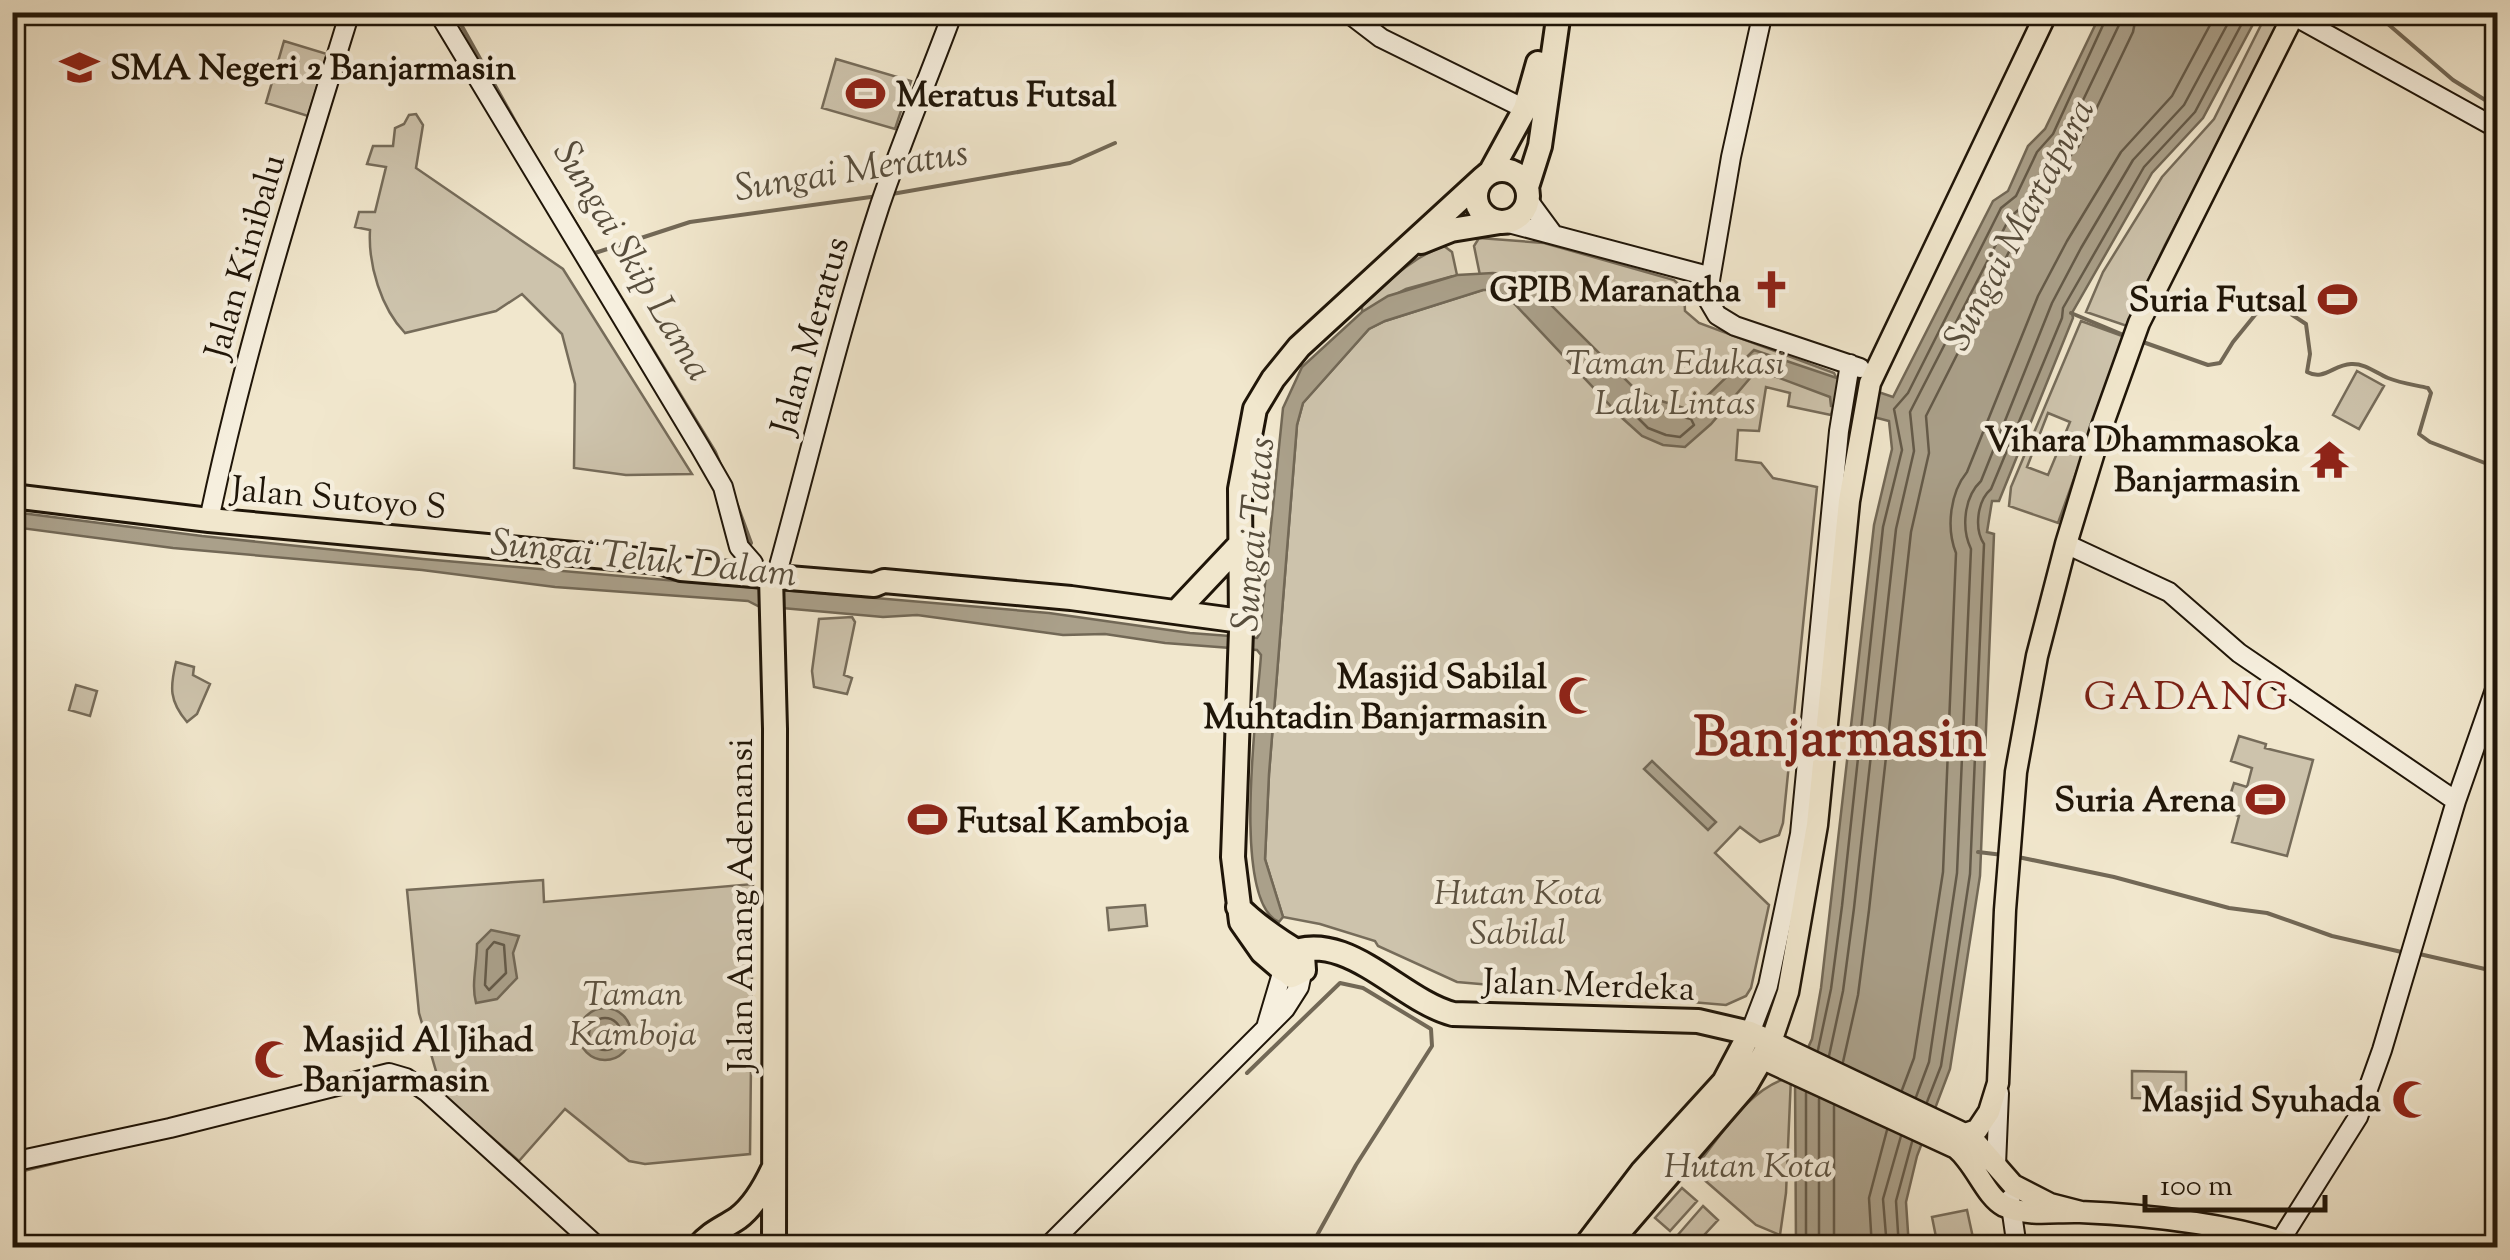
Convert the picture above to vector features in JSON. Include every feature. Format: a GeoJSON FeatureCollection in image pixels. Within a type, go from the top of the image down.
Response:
{"type":"FeatureCollection","features":[{"type":"Feature","properties":{"kind":"highway"},"geometry":{"type":"LineString","coordinates":[[1503,222],[1492,220],[1480,209],[1476,193],[1526,109],[1537,75],[1545,12]]}},
{"type":"Feature","properties":{"kind":"highway"},"geometry":{"type":"LineString","coordinates":[[1404,249],[1451,230],[1503,222],[1522,212],[1537,159],[1559,12]]}},
{"type":"Feature","properties":{"kind":"highway"},"geometry":{"type":"LineString","coordinates":[[1294,965],[1238,908],[1232,838],[1241,634],[1240,490],[1255,409],[1273,378],[1299,347],[1486,176],[1506,170],[1515,174],[1527,193]]}},
{"type":"Feature","properties":{"kind":"highway","name":"Jalan Sutoyo S"},"geometry":{"type":"LineString","coordinates":[[12,496],[209,520],[660,562],[682,557],[769,573],[875,575],[884,581],[1176,611],[1241,634]]}},
{"type":"Feature","properties":{"kind":"highway"},"geometry":{"type":"LineString","coordinates":[[1176,611],[1242,542]]}},
{"type":"Feature","properties":{"kind":"highway","name":"Jalan Anang Adenansi"},"geometry":{"type":"LineString","coordinates":[[769,573],[774,618],[774,1240]]}},
{"type":"Feature","properties":{"kind":"highway","name":"Jalan Merdeka"},"geometry":{"type":"LineString","coordinates":[[1294,965],[1376,972],[1431,1007],[1453,1014],[1718,1024],[1757,1046]]}},
{"type":"Feature","properties":{"kind":"highway"},"geometry":{"type":"LineString","coordinates":[[1584,1248],[1642,1172],[1757,1046]]}},
{"type":"Feature","properties":{"kind":"highway"},"geometry":{"type":"LineString","coordinates":[[1605,1248],[1746,1086],[1757,1046]]}},
{"type":"Feature","properties":{"kind":"highway"},"geometry":{"type":"LineString","coordinates":[[697,1248],[723,1224],[738,1218],[765,1186],[774,1166]]}},
{"type":"Feature","properties":{"kind":"highway"},"geometry":{"type":"LineString","coordinates":[[738,1218],[755,1222],[774,1240]]}},
{"type":"Feature","properties":{"kind":"main road"},"geometry":{"type":"LineString","coordinates":[[1962,1138],[1977,1130],[1989,1112],[1998,1083],[2004,910],[2016,772],[2037,656],[2066,544],[2134,336],[2294,14]]}},
{"type":"Feature","properties":{"kind":"main road"},"geometry":{"type":"LineString","coordinates":[[2039,15],[1851,417],[1849,502],[1817,825],[1788,992],[1757,1046],[1978,1143],[2000,1171],[2050,1204],[2080,1212]]}},
{"type":"Feature","properties":{"kind":"main road"},"geometry":{"type":"LineString","coordinates":[[1962,1138],[1993,1198],[2012,1209],[2196,1224],[2290,1244]]}},
{"type":"Feature","properties":{"kind":"street","name":"Jalan Kinibalu"},"geometry":{"type":"LineString","coordinates":[[209,520],[230,426],[291,204],[350,12]]}},
{"type":"Feature","properties":{"kind":"street"},"geometry":{"type":"LineString","coordinates":[[438,12],[700,446],[723,488],[739,547],[769,573]]}},
{"type":"Feature","properties":{"kind":"street","name":"Jalan Meratus"},"geometry":{"type":"LineString","coordinates":[[769,573],[884,192],[953,12]]}},
{"type":"Feature","properties":{"kind":"street"},"geometry":{"type":"LineString","coordinates":[[1347,12],[1381,38],[1526,109]]}},
{"type":"Feature","properties":{"kind":"street"},"geometry":{"type":"LineString","coordinates":[[1763,12],[1708,276],[1707,298],[1717,316],[1872,378]]}},
{"type":"Feature","properties":{"kind":"street"},"geometry":{"type":"LineString","coordinates":[[2294,14],[2498,129]]}},
{"type":"Feature","properties":{"kind":"street"},"geometry":{"type":"LineString","coordinates":[[1527,193],[1553,234]]}},
{"type":"Feature","properties":{"kind":"street"},"geometry":{"type":"LineString","coordinates":[[1503,222],[1708,276]]}},
{"type":"Feature","properties":{"kind":"street"},"geometry":{"type":"LineString","coordinates":[[1849,372],[1851,417]]}},
{"type":"Feature","properties":{"kind":"street"},"geometry":{"type":"LineString","coordinates":[[2066,544],[2170,592],[2240,653],[2456,801]]}},
{"type":"Feature","properties":{"kind":"street"},"geometry":{"type":"LineString","coordinates":[[2290,1244],[2358,1116],[2387,1035],[2456,801],[2498,681]]}},
{"type":"Feature","properties":{"kind":"street"},"geometry":{"type":"LineString","coordinates":[[1046,1248],[1292,1000],[1294,965]]}},
{"type":"Feature","properties":{"kind":"street"},"geometry":{"type":"LineString","coordinates":[[12,1162],[170,1128],[389,1073],[406,1078],[426,1092],[599,1248]]}},
{"type":"Feature","properties":{"kind":"street"},"geometry":{"type":"LineString","coordinates":[[1998,1083],[2000,1171],[2012,1209],[2017,1248]]}},
{"type":"Feature","properties":{"kind":"green space"},"geometry":{"type":"Polygon","coordinates":[[[2267,13],[2287,13],[2165,245],[2127,326],[2086,312],[2103,272],[2162,177],[2214,119],[2267,13]]]}},
{"type":"Feature","properties":{"kind":"green space"},"geometry":{"type":"Polygon","coordinates":[[[284,41],[327,54],[308,116],[266,103],[284,41]]]}},
{"type":"Feature","properties":{"kind":"green space","name":"Meratus Futsal"},"geometry":{"type":"Polygon","coordinates":[[[836,59],[911,81],[895,129],[822,108],[836,59]]]}},
{"type":"Feature","properties":{"kind":"green space"},"geometry":{"type":"Polygon","coordinates":[[[416,114],[423,125],[416,168],[563,269],[692,474],[626,475],[574,468],[575,384],[562,334],[522,294],[496,311],[405,333],[397,323],[378,285],[370,230],[355,227],[359,212],[375,212],[386,167],[367,164],[373,146],[393,146],[395,128],[404,124],[409,115],[416,114]]]}},
{"type":"Feature","properties":{"kind":"green space"},"geometry":{"type":"Polygon","coordinates":[[[1479,238],[1544,243],[1674,280],[1684,289],[1685,311],[1699,323],[1834,373],[1839,383],[1831,415],[1788,406],[1790,393],[1766,387],[1759,431],[1738,430],[1736,460],[1761,463],[1773,478],[1817,487],[1783,823],[1779,835],[1760,842],[1740,827],[1715,853],[1769,905],[1751,988],[1746,996],[1726,1005],[1457,982],[1378,946],[1375,941],[1283,917],[1265,859],[1297,425],[1303,403],[1369,329],[1483,290],[1474,246],[1479,238]]]}},
{"type":"Feature","properties":{"kind":"green space"},"geometry":{"type":"Polygon","coordinates":[[[1444,246],[1452,252],[1457,275],[1406,289],[1362,312],[1362,306],[1400,272],[1444,246]]]}},
{"type":"Feature","properties":{"kind":"green space"},"geometry":{"type":"Polygon","coordinates":[[[2081,321],[2125,337],[2058,523],[2009,506],[2011,487],[2081,321]],[[2048,413],[2027,467],[2048,475],[2070,422],[2048,413]]]}},
{"type":"Feature","properties":{"kind":"green space"},"geometry":{"type":"Polygon","coordinates":[[[2357,371],[2384,386],[2359,429],[2333,415],[2357,371]]]}},
{"type":"Feature","properties":{"kind":"green space"},"geometry":{"type":"Polygon","coordinates":[[[852,617],[855,622],[844,675],[852,678],[847,694],[814,687],[812,671],[819,619],[852,617]]]}},
{"type":"Feature","properties":{"kind":"green space"},"geometry":{"type":"Polygon","coordinates":[[[176,662],[194,667],[193,675],[210,684],[197,714],[187,722],[172,694],[176,662]]]}},
{"type":"Feature","properties":{"kind":"green space"},"geometry":{"type":"Polygon","coordinates":[[[76,685],[97,691],[90,716],[69,710],[76,685]]]}},
{"type":"Feature","properties":{"kind":"green space","name":"Suria Arena"},"geometry":{"type":"Polygon","coordinates":[[[2239,736],[2266,744],[2265,748],[2313,760],[2287,856],[2232,842],[2239,816],[2225,811],[2234,783],[2247,787],[2252,768],[2231,761],[2239,736]]]}},
{"type":"Feature","properties":{"kind":"green space","name":"Taman Kamboja"},"geometry":{"type":"Polygon","coordinates":[[[543,880],[544,902],[753,884],[750,1154],[645,1164],[629,1161],[565,1109],[519,1161],[443,1095],[419,1013],[407,890],[543,880]]]}},
{"type":"Feature","properties":{"kind":"green space"},"geometry":{"type":"Polygon","coordinates":[[[1145,905],[1147,926],[1109,930],[1107,908],[1145,905]]]}},
{"type":"Feature","properties":{"kind":"green space"},"geometry":{"type":"Polygon","coordinates":[[[2132,1071],[2186,1072],[2186,1099],[2132,1098],[2132,1071]]]}},
{"type":"Feature","properties":{"kind":"green space","name":"Hutan Kota"},"geometry":{"type":"Polygon","coordinates":[[[1791,1077],[1786,1193],[1780,1235],[1756,1225],[1693,1170],[1748,1102],[1791,1077]]]}},
{"type":"Feature","properties":{"kind":"green space"},"geometry":{"type":"Polygon","coordinates":[[[1682,1188],[1697,1201],[1670,1231],[1655,1218],[1682,1188]]]}},
{"type":"Feature","properties":{"kind":"green space"},"geometry":{"type":"Polygon","coordinates":[[[1703,1206],[1718,1220],[1693,1247],[1688,1247],[1676,1237],[1703,1206]]]}},
{"type":"Feature","properties":{"kind":"green space"},"geometry":{"type":"Polygon","coordinates":[[[1967,1210],[1975,1247],[1938,1247],[1932,1217],[1967,1210]]]}},
{"type":"Feature","properties":{"kind":"water","name":"Sungai Martapura"},"geometry":{"type":"Polygon","coordinates":[[[2101,13],[2259,13],[2203,118],[2152,173],[2072,313],[1999,501],[1992,501],[1987,532],[1994,534],[1980,876],[1950,1069],[1917,1156],[1906,1202],[1909,1247],[1796,1247],[1795,1076],[1812,1039],[1821,988],[1874,525],[1892,449],[1889,421],[1831,406],[1830,397],[1759,373],[1685,447],[1663,445],[1642,436],[1621,417],[1509,298],[1493,290],[1483,290],[1369,329],[1303,403],[1297,425],[1265,859],[1283,917],[1279,922],[1264,906],[1255,878],[1251,841],[1252,755],[1261,655],[1257,650],[1105,634],[1063,635],[917,615],[883,617],[758,606],[748,601],[555,587],[422,570],[173,548],[13,527],[13,512],[423,559],[1049,613],[1190,633],[1257,638],[1283,408],[1302,367],[1362,312],[1388,296],[1457,275],[1522,276],[1634,388],[1658,400],[1687,409],[1699,404],[1754,350],[1893,397],[1993,201],[2008,191],[2028,146],[2045,129],[2101,13]]]}},
{"type":"Feature","properties":{"kind":"water"},"geometry":{"type":"Polygon","coordinates":[[[1652,761],[1716,822],[1708,830],[1644,769],[1652,761]]]}},
{"type":"Feature","properties":{"kind":"water"},"geometry":{"type":"Polygon","coordinates":[[[491,930],[519,936],[513,953],[517,978],[497,999],[476,1003],[477,944],[491,930]]]}},
{"type":"Feature","properties":{"kind":"water"},"geometry":{"type":"Polygon","coordinates":[[[605,1008],[623,1016],[631,1034],[623,1052],[605,1060],[587,1052],[579,1034],[587,1016],[605,1008]]]}},
{"type":"Feature","properties":{"kind":"waterway","name":"Sungai Skip Lama"},"geometry":{"type":"LineString","coordinates":[[454,12],[532,152]]}},
{"type":"Feature","properties":{"kind":"waterway"},"geometry":{"type":"LineString","coordinates":[[2374,12],[2453,80],[2498,108]]}},
{"type":"Feature","properties":{"kind":"waterway","name":"Sungai Meratus"},"geometry":{"type":"LineString","coordinates":[[892,194],[1070,163],[1115,143]]}},
{"type":"Feature","properties":{"kind":"waterway","name":"Sungai Skip Lama"},"geometry":{"type":"LineString","coordinates":[[542,168],[722,469]]}},
{"type":"Feature","properties":{"kind":"waterway","name":"Sungai Meratus"},"geometry":{"type":"LineString","coordinates":[[595,253],[690,222],[878,196]]}},
{"type":"Feature","properties":{"kind":"waterway"},"geometry":{"type":"LineString","coordinates":[[2140,341],[2208,365],[2220,363],[2268,299],[2306,324],[2310,354],[2307,372],[2319,375],[2356,364],[2393,380],[2428,388],[2431,393],[2419,434],[2498,468]]}},
{"type":"Feature","properties":{"kind":"waterway"},"geometry":{"type":"LineString","coordinates":[[2071,313],[2126,336]]}},
{"type":"Feature","properties":{"kind":"waterway","name":"Sungai Skip Lama"},"geometry":{"type":"LineString","coordinates":[[737,505],[751,543]]}},
{"type":"Feature","properties":{"kind":"waterway"},"geometry":{"type":"LineString","coordinates":[[1978,852],[2003,855]]}},
{"type":"Feature","properties":{"kind":"waterway"},"geometry":{"type":"LineString","coordinates":[[2018,857],[2114,877],[2229,908],[2267,913],[2332,936],[2406,953]]}},
{"type":"Feature","properties":{"kind":"waterway"},"geometry":{"type":"LineString","coordinates":[[2415,953],[2498,972]]}},
{"type":"Feature","properties":{"kind":"waterway"},"geometry":{"type":"LineString","coordinates":[[1247,1073],[1340,983],[1363,988],[1431,1029],[1432,1046],[1356,1165],[1310,1248]]}},
{"type":"Feature","properties":{"kind":"waterway"},"geometry":{"type":"LineString","coordinates":[[12,1173],[82,1156]]}},
{"type":"Feature","properties":{"kind":"place","name":"SMA Negeri 2 Banjarmasin"},"geometry":{"type":"Point","coordinates":[80,67]}},
{"type":"Feature","properties":{"kind":"place","name":"Meratus Futsal"},"geometry":{"type":"Point","coordinates":[866,94]}},
{"type":"Feature","properties":{"kind":"place","name":"GPIB Maranatha"},"geometry":{"type":"Point","coordinates":[1771,289]}},
{"type":"Feature","properties":{"kind":"place","name":"Suria Futsal"},"geometry":{"type":"Point","coordinates":[2337,299]}},
{"type":"Feature","properties":{"kind":"place","name":"Vihara Dhammasoka Banjarmasin"},"geometry":{"type":"Point","coordinates":[2330,459]}},
{"type":"Feature","properties":{"kind":"place","name":"Masjid Sabilal Muhtadin Banjarmasin"},"geometry":{"type":"Point","coordinates":[1577,696]}},
{"type":"Feature","properties":{"kind":"place","name":"Suria Arena"},"geometry":{"type":"Point","coordinates":[2266,799]}},
{"type":"Feature","properties":{"kind":"place","name":"Futsal Kamboja"},"geometry":{"type":"Point","coordinates":[927,820]}},
{"type":"Feature","properties":{"kind":"place","name":"Masjid Al Jihad Banjarmasin"},"geometry":{"type":"Point","coordinates":[273,1059]}},
{"type":"Feature","properties":{"kind":"place","name":"Masjid Syuhada"},"geometry":{"type":"Point","coordinates":[2411,1099]}},
{"type":"Feature","properties":{"kind":"district","name":"GADANG"},"geometry":{"type":"Point","coordinates":[2187,695]}},
{"type":"Feature","properties":{"kind":"district","name":"Banjarmasin"},"geometry":{"type":"Point","coordinates":[1840,736]}},
{"type":"Feature","properties":{"kind":"park label","name":"Taman Edukasi Lalu Lintas"},"geometry":{"type":"Point","coordinates":[1675,382]}},
{"type":"Feature","properties":{"kind":"park label","name":"Hutan Kota Sabilal"},"geometry":{"type":"Point","coordinates":[1518,912]}},
{"type":"Feature","properties":{"kind":"water label","name":"Sungai Tatas"},"geometry":{"type":"Point","coordinates":[1252,534]}},
{"type":"Feature","properties":{"kind":"water label","name":"Sungai Teluk Dalam"},"geometry":{"type":"Point","coordinates":[644,557]}}]}
